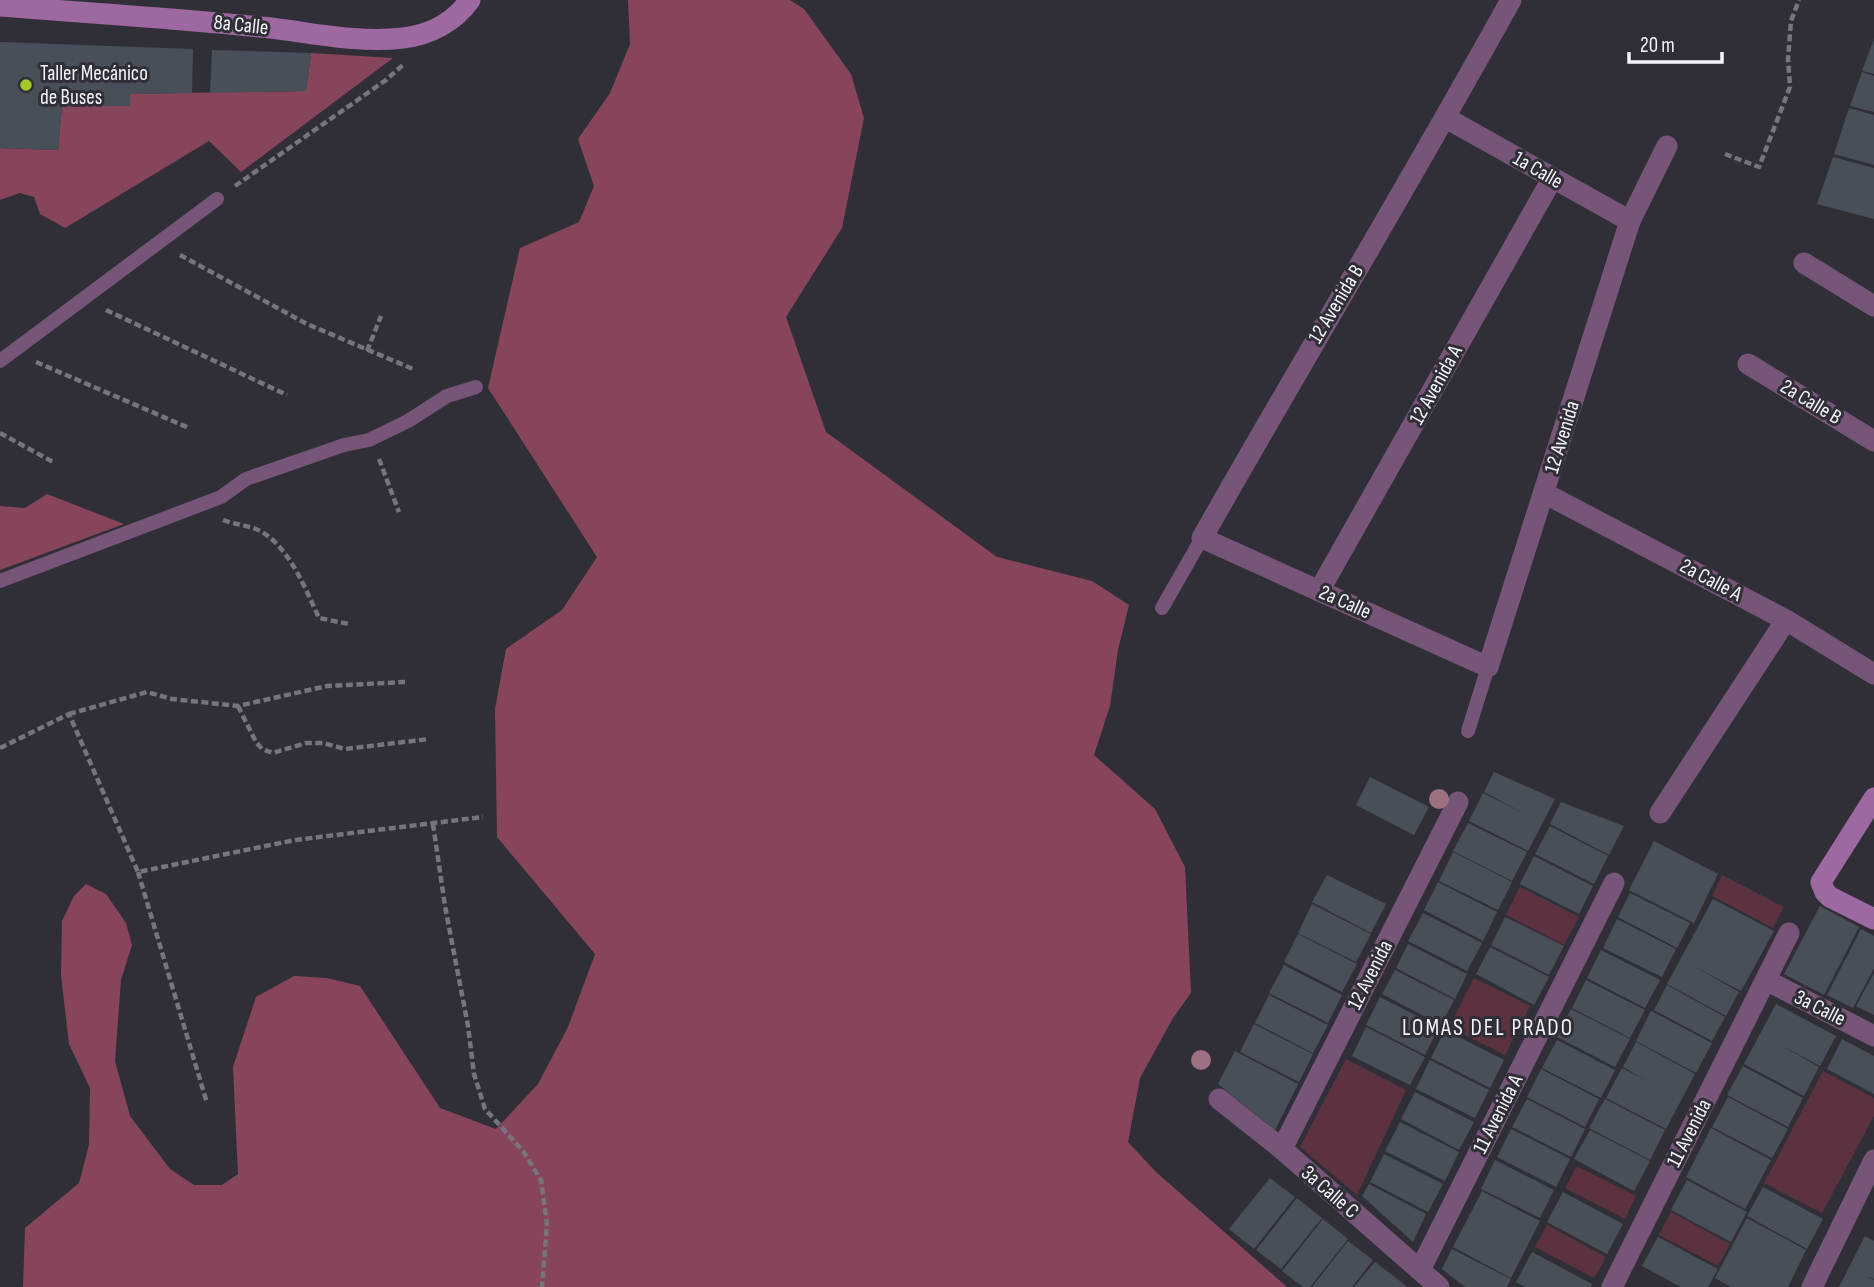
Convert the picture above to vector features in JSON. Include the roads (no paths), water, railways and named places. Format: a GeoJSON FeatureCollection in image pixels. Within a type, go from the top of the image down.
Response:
{"type":"FeatureCollection","features":[{"type":"Feature","properties":{"kind":"main road","name":"8a Calle"},"geometry":{"type":"LineString","coordinates":[[0,6],[196,21],[370,39],[405,38],[430,31],[453,18],[470,0]]}},
{"type":"Feature","properties":{"kind":"main road"},"geometry":{"type":"LineString","coordinates":[[1874,798],[1821,882],[1825,892],[1874,919]]}},
{"type":"Feature","properties":{"kind":"street","name":"12 Avenida B"},"geometry":{"type":"LineString","coordinates":[[1202,538],[1511,0]]}},
{"type":"Feature","properties":{"kind":"street","name":"1a Calle"},"geometry":{"type":"LineString","coordinates":[[1446,117],[1552,179],[1630,220]]}},
{"type":"Feature","properties":{"kind":"street","name":"12 Avenida"},"geometry":{"type":"LineString","coordinates":[[1488,667],[1630,220],[1667,146]]}},
{"type":"Feature","properties":{"kind":"street","name":"12 Avenida A"},"geometry":{"type":"LineString","coordinates":[[1320,591],[1552,179]]}},
{"type":"Feature","properties":{"kind":"street"},"geometry":{"type":"LineString","coordinates":[[1804,263],[1874,306]]}},
{"type":"Feature","properties":{"kind":"street","name":"2a Calle B"},"geometry":{"type":"LineString","coordinates":[[1748,364],[1874,441]]}},
{"type":"Feature","properties":{"kind":"street","name":"2a Calle A"},"geometry":{"type":"LineString","coordinates":[[1544,493],[1786,620],[1874,674]]}},
{"type":"Feature","properties":{"kind":"street","name":"2a Calle"},"geometry":{"type":"LineString","coordinates":[[1202,538],[1488,667]]}},
{"type":"Feature","properties":{"kind":"street"},"geometry":{"type":"LineString","coordinates":[[1660,813],[1786,620]]}},
{"type":"Feature","properties":{"kind":"street","name":"12 Avenida"},"geometry":{"type":"LineString","coordinates":[[1282,1149],[1458,802]]}},
{"type":"Feature","properties":{"kind":"street","name":"11 Avenida A"},"geometry":{"type":"LineString","coordinates":[[1420,1270],[1614,883]]}},
{"type":"Feature","properties":{"kind":"street","name":"11 Avenida"},"geometry":{"type":"LineString","coordinates":[[1612,1287],[1788,933]]}},
{"type":"Feature","properties":{"kind":"street","name":"3a Calle"},"geometry":{"type":"LineString","coordinates":[[1766,980],[1874,1036]]}},
{"type":"Feature","properties":{"kind":"street","name":"3a Calle C"},"geometry":{"type":"LineString","coordinates":[[1219,1099],[1282,1149],[1439,1287]]}},
{"type":"Feature","properties":{"kind":"street"},"geometry":{"type":"LineString","coordinates":[[1812,1287],[1874,1160]]}},
{"type":"Feature","properties":{"kind":"lane"},"geometry":{"type":"LineString","coordinates":[[6,357],[217,199]]}},
{"type":"Feature","properties":{"kind":"lane"},"geometry":{"type":"LineString","coordinates":[[0,581],[221,498],[246,479],[344,445],[369,440],[408,421],[447,396],[475,387]]}},
{"type":"Feature","properties":{"kind":"lane","name":"12 Avenida B"},"geometry":{"type":"LineString","coordinates":[[1162,608],[1202,538]]}},
{"type":"Feature","properties":{"kind":"lane","name":"12 Avenida"},"geometry":{"type":"LineString","coordinates":[[1468,732],[1488,667]]}},
{"type":"Feature","properties":{"kind":"place","name":"Taller Mecánico de Buses"},"geometry":{"type":"Point","coordinates":[26,85]}},
{"type":"Feature","properties":{"kind":"district","name":"LOMAS DEL PRADO"},"geometry":{"type":"Point","coordinates":[1488,1028]}}]}
